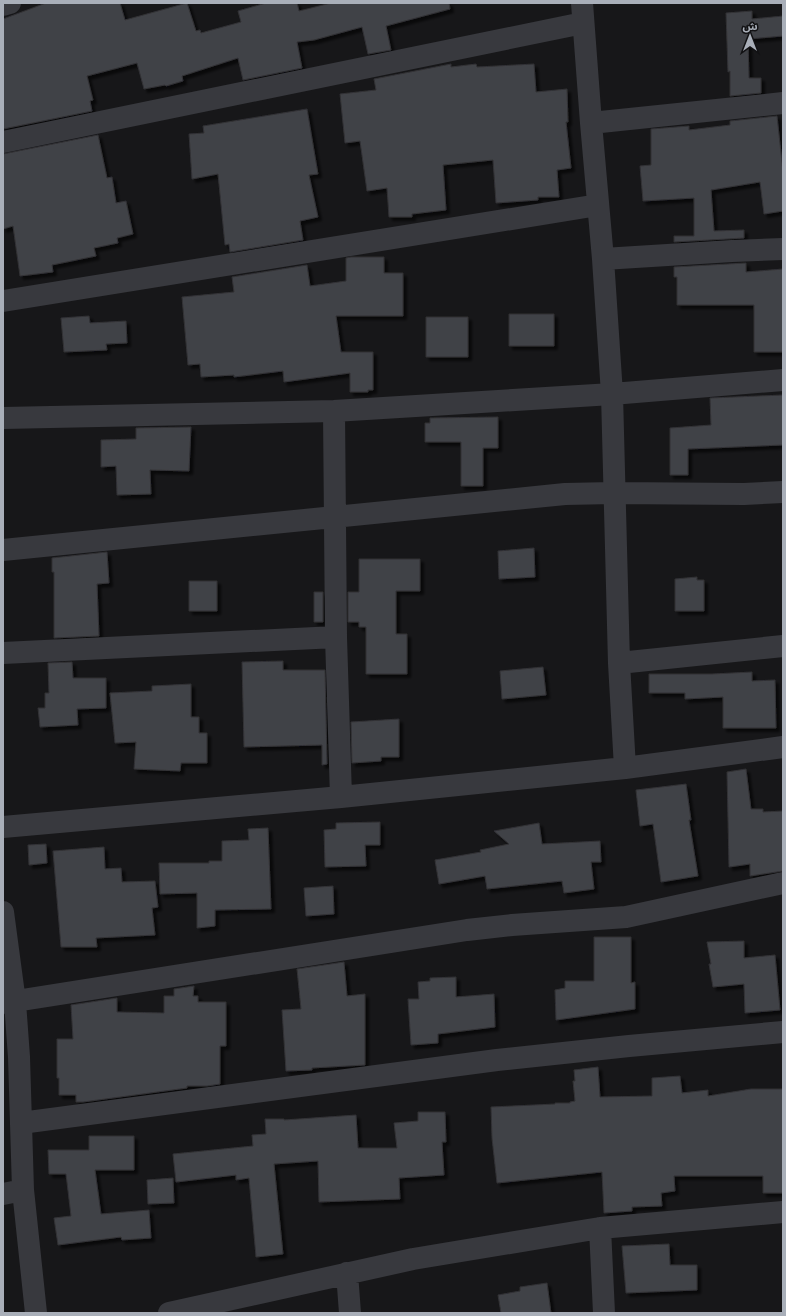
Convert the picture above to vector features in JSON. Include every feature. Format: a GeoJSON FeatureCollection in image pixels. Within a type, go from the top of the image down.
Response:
{"type":"FeatureCollection","features":[{"type":"Feature","properties":{"kind":"street"},"geometry":{"type":"LineString","coordinates":[[3,5],[10,3]]}},
{"type":"Feature","properties":{"kind":"street"},"geometry":{"type":"LineString","coordinates":[[3,142],[583,13],[603,259],[612,394],[613,493],[619,663],[625,768]]}},
{"type":"Feature","properties":{"kind":"street"},"geometry":{"type":"LineString","coordinates":[[591,123],[783,103]]}},
{"type":"Feature","properties":{"kind":"street"},"geometry":{"type":"LineString","coordinates":[[3,301],[598,205]]}},
{"type":"Feature","properties":{"kind":"street"},"geometry":{"type":"LineString","coordinates":[[603,259],[724,251],[783,249]]}},
{"type":"Feature","properties":{"kind":"street"},"geometry":{"type":"LineString","coordinates":[[3,418],[334,411],[612,394],[783,380]]}},
{"type":"Feature","properties":{"kind":"street"},"geometry":{"type":"LineString","coordinates":[[334,411],[336,637],[341,797]]}},
{"type":"Feature","properties":{"kind":"street"},"geometry":{"type":"LineString","coordinates":[[3,550],[540,496],[613,493],[744,494],[783,492]]}},
{"type":"Feature","properties":{"kind":"street"},"geometry":{"type":"LineString","coordinates":[[3,653],[336,637]]}},
{"type":"Feature","properties":{"kind":"street"},"geometry":{"type":"LineString","coordinates":[[619,663],[783,646]]}},
{"type":"Feature","properties":{"kind":"street"},"geometry":{"type":"LineString","coordinates":[[3,827],[341,797],[625,768],[783,747]]}},
{"type":"Feature","properties":{"kind":"street"},"geometry":{"type":"LineString","coordinates":[[9,1002],[467,930],[512,925],[626,917],[783,883]]}},
{"type":"Feature","properties":{"kind":"street"},"geometry":{"type":"LineString","coordinates":[[3,912],[9,1002],[21,1123],[13,1192],[36,1313]]}},
{"type":"Feature","properties":{"kind":"street"},"geometry":{"type":"LineString","coordinates":[[21,1123],[497,1060],[636,1045],[783,1032]]}},
{"type":"Feature","properties":{"kind":"street"},"geometry":{"type":"LineString","coordinates":[[169,1313],[347,1273],[413,1260],[600,1228],[783,1212]]}},
{"type":"Feature","properties":{"kind":"street"},"geometry":{"type":"LineString","coordinates":[[600,1228],[604,1313]]}},
{"type":"Feature","properties":{"kind":"street"},"geometry":{"type":"LineString","coordinates":[[347,1273],[350,1313]]}},
{"type":"Feature","properties":{"kind":"building"},"geometry":{"type":"Polygon","coordinates":[[[46,3],[120,3],[125,20],[187,3],[196,31],[200,30],[201,33],[241,22],[238,11],[266,3],[297,3],[299,11],[331,3],[449,3],[450,9],[386,26],[391,50],[368,54],[362,27],[314,40],[297,42],[302,68],[243,80],[238,58],[182,76],[183,81],[166,86],[144,89],[137,63],[87,76],[93,100],[90,101],[92,111],[3,129],[3,19],[46,3]]]}},
{"type":"Feature","properties":{"kind":"building"},"geometry":{"type":"Polygon","coordinates":[[[752,11],[752,19],[783,16],[783,36],[748,39],[749,78],[761,78],[761,93],[730,96],[730,71],[728,72],[726,13],[752,11]]]}},
{"type":"Feature","properties":{"kind":"building"},"geometry":{"type":"Polygon","coordinates":[[[451,64],[451,67],[476,64],[477,67],[534,64],[536,92],[567,89],[568,122],[566,122],[571,168],[557,170],[559,197],[538,197],[538,200],[496,203],[493,160],[443,165],[446,210],[412,214],[412,217],[389,217],[387,188],[367,191],[360,141],[345,143],[340,94],[376,90],[374,79],[451,64]]]}},
{"type":"Feature","properties":{"kind":"building"},"geometry":{"type":"Polygon","coordinates":[[[307,109],[318,174],[309,175],[318,217],[300,221],[303,240],[230,252],[229,244],[225,245],[218,174],[192,179],[189,134],[204,133],[203,126],[307,109]]]}},
{"type":"Feature","properties":{"kind":"building"},"geometry":{"type":"Polygon","coordinates":[[[777,116],[783,172],[783,211],[764,214],[760,182],[711,190],[714,231],[744,230],[744,238],[674,242],[674,236],[694,236],[694,198],[643,201],[640,166],[651,165],[651,129],[689,126],[689,130],[730,125],[730,121],[777,116]]]}},
{"type":"Feature","properties":{"kind":"building"},"geometry":{"type":"Polygon","coordinates":[[[98,135],[107,178],[112,177],[116,203],[126,201],[133,234],[117,238],[118,243],[94,248],[96,256],[52,265],[53,272],[20,276],[13,226],[3,229],[3,154],[98,135]]]}},
{"type":"Feature","properties":{"kind":"building"},"geometry":{"type":"Polygon","coordinates":[[[384,257],[384,273],[403,273],[403,316],[336,316],[341,352],[373,352],[373,390],[368,390],[368,392],[350,392],[350,373],[284,382],[283,371],[234,377],[234,375],[201,377],[200,364],[188,365],[182,297],[234,292],[232,277],[307,265],[310,286],[346,281],[346,258],[384,257]]]}},
{"type":"Feature","properties":{"kind":"building"},"geometry":{"type":"Polygon","coordinates":[[[746,263],[746,272],[783,269],[783,352],[754,352],[754,305],[677,305],[677,277],[674,277],[674,267],[746,263]]]}},
{"type":"Feature","properties":{"kind":"building"},"geometry":{"type":"Polygon","coordinates":[[[509,314],[554,314],[554,346],[509,346],[509,314]]]}},
{"type":"Feature","properties":{"kind":"building"},"geometry":{"type":"Polygon","coordinates":[[[89,316],[90,323],[126,321],[127,343],[106,344],[107,350],[64,352],[61,318],[89,316]]]}},
{"type":"Feature","properties":{"kind":"building"},"geometry":{"type":"Polygon","coordinates":[[[426,317],[468,317],[468,357],[426,357],[426,317]]]}},
{"type":"Feature","properties":{"kind":"building"},"geometry":{"type":"Polygon","coordinates":[[[783,395],[783,445],[688,449],[688,475],[670,475],[670,428],[711,425],[710,398],[783,395]]]}},
{"type":"Feature","properties":{"kind":"building"},"geometry":{"type":"Polygon","coordinates":[[[498,417],[498,448],[483,448],[483,486],[461,486],[461,442],[425,442],[425,423],[430,423],[430,418],[498,417]]]}},
{"type":"Feature","properties":{"kind":"building"},"geometry":{"type":"Polygon","coordinates":[[[191,427],[189,471],[150,470],[151,494],[117,495],[116,466],[101,467],[101,440],[136,439],[136,428],[191,427]]]}},
{"type":"Feature","properties":{"kind":"building"},"geometry":{"type":"Polygon","coordinates":[[[534,548],[535,577],[499,579],[498,551],[534,548]]]}},
{"type":"Feature","properties":{"kind":"building"},"geometry":{"type":"Polygon","coordinates":[[[107,552],[109,583],[97,584],[99,636],[54,638],[54,572],[52,572],[52,558],[107,552]]]}},
{"type":"Feature","properties":{"kind":"building"},"geometry":{"type":"Polygon","coordinates":[[[359,559],[420,559],[420,591],[396,591],[396,634],[407,634],[407,674],[366,674],[366,627],[359,627],[359,622],[348,622],[348,592],[359,592],[359,559]]]}},
{"type":"Feature","properties":{"kind":"building"},"geometry":{"type":"Polygon","coordinates":[[[697,577],[697,580],[704,580],[704,611],[675,611],[675,579],[697,577]]]}},
{"type":"Feature","properties":{"kind":"building"},"geometry":{"type":"Polygon","coordinates":[[[189,581],[217,581],[217,611],[189,611],[189,581]]]}},
{"type":"Feature","properties":{"kind":"building"},"geometry":{"type":"Polygon","coordinates":[[[314,592],[323,592],[323,622],[314,622],[314,592]]]}},
{"type":"Feature","properties":{"kind":"building"},"geometry":{"type":"Polygon","coordinates":[[[283,661],[283,670],[325,670],[327,764],[322,765],[322,745],[244,747],[242,662],[283,661]]]}},
{"type":"Feature","properties":{"kind":"building"},"geometry":{"type":"Polygon","coordinates":[[[72,662],[73,678],[106,678],[106,708],[77,709],[78,725],[40,727],[38,708],[45,708],[45,693],[49,693],[48,663],[72,662]]]}},
{"type":"Feature","properties":{"kind":"building"},"geometry":{"type":"Polygon","coordinates":[[[543,667],[546,695],[502,699],[500,671],[543,667]]]}},
{"type":"Feature","properties":{"kind":"building"},"geometry":{"type":"Polygon","coordinates":[[[752,672],[752,681],[775,680],[776,728],[723,728],[723,697],[685,699],[685,693],[649,693],[649,674],[712,674],[752,672]]]}},
{"type":"Feature","properties":{"kind":"building"},"geometry":{"type":"Polygon","coordinates":[[[191,684],[191,717],[199,717],[199,733],[207,733],[207,763],[181,763],[180,771],[134,769],[136,742],[115,743],[110,693],[152,691],[152,686],[191,684]]]}},
{"type":"Feature","properties":{"kind":"building"},"geometry":{"type":"Polygon","coordinates":[[[399,719],[399,757],[381,757],[381,761],[352,763],[351,722],[399,719]]]}},
{"type":"Feature","properties":{"kind":"building"},"geometry":{"type":"Polygon","coordinates":[[[746,769],[751,809],[763,809],[763,812],[783,811],[783,871],[750,876],[750,864],[729,867],[727,772],[746,769]]]}},
{"type":"Feature","properties":{"kind":"building"},"geometry":{"type":"Polygon","coordinates":[[[686,784],[691,820],[689,820],[698,876],[661,882],[653,824],[640,826],[636,790],[686,784]]]}},
{"type":"Feature","properties":{"kind":"building"},"geometry":{"type":"Polygon","coordinates":[[[380,822],[380,845],[365,845],[366,866],[325,867],[324,830],[336,829],[336,823],[380,822]]]}},
{"type":"Feature","properties":{"kind":"building"},"geometry":{"type":"Polygon","coordinates":[[[539,823],[542,844],[600,841],[601,862],[591,862],[594,889],[564,893],[562,881],[487,889],[485,876],[439,884],[435,860],[481,852],[480,850],[509,844],[494,831],[539,823]]]}},
{"type":"Feature","properties":{"kind":"building"},"geometry":{"type":"Polygon","coordinates":[[[268,828],[271,909],[215,910],[215,926],[197,928],[197,893],[160,894],[159,863],[209,863],[209,861],[222,861],[222,841],[249,840],[248,829],[268,828]]]}},
{"type":"Feature","properties":{"kind":"building"},"geometry":{"type":"Polygon","coordinates":[[[46,844],[47,863],[29,865],[28,845],[46,844]]]}},
{"type":"Feature","properties":{"kind":"building"},"geometry":{"type":"Polygon","coordinates":[[[104,847],[105,869],[121,868],[122,882],[155,881],[158,907],[152,908],[155,935],[96,938],[97,947],[61,947],[53,851],[104,847]]]}},
{"type":"Feature","properties":{"kind":"building"},"geometry":{"type":"Polygon","coordinates":[[[333,886],[334,914],[306,916],[304,888],[333,886]]]}},
{"type":"Feature","properties":{"kind":"building"},"geometry":{"type":"Polygon","coordinates":[[[594,937],[631,937],[631,983],[635,982],[635,1009],[556,1020],[555,990],[565,988],[565,981],[594,981],[594,937]]]}},
{"type":"Feature","properties":{"kind":"building"},"geometry":{"type":"Polygon","coordinates":[[[744,941],[744,958],[775,955],[780,1010],[745,1013],[744,984],[713,987],[707,942],[744,941]]]}},
{"type":"Feature","properties":{"kind":"building"},"geometry":{"type":"Polygon","coordinates":[[[344,962],[347,996],[365,994],[365,1065],[286,1071],[282,1010],[301,1009],[297,969],[344,962]]]}},
{"type":"Feature","properties":{"kind":"building"},"geometry":{"type":"Polygon","coordinates":[[[456,977],[456,997],[494,994],[495,1027],[438,1034],[438,1043],[411,1045],[408,999],[419,999],[418,982],[430,981],[430,978],[456,977]]]}},
{"type":"Feature","properties":{"kind":"building"},"geometry":{"type":"Polygon","coordinates":[[[194,986],[193,996],[198,996],[198,1002],[226,1002],[226,1046],[220,1046],[220,1084],[207,1086],[187,1086],[187,1088],[83,1102],[76,1102],[76,1095],[59,1095],[59,1078],[57,1078],[57,1039],[73,1039],[71,1005],[117,998],[117,1012],[164,1013],[164,996],[174,996],[174,989],[194,986]]]}},
{"type":"Feature","properties":{"kind":"building"},"geometry":{"type":"Polygon","coordinates":[[[598,1067],[600,1097],[652,1096],[652,1078],[680,1076],[682,1093],[708,1090],[708,1096],[751,1089],[783,1089],[783,1193],[763,1193],[763,1176],[674,1176],[675,1191],[661,1193],[662,1206],[632,1207],[632,1211],[604,1213],[602,1172],[497,1183],[492,1138],[491,1107],[570,1103],[575,1101],[573,1081],[575,1081],[574,1070],[598,1067]]]}},
{"type":"Feature","properties":{"kind":"building"},"geometry":{"type":"Polygon","coordinates":[[[418,1112],[445,1112],[446,1142],[442,1142],[444,1175],[399,1178],[400,1199],[319,1202],[318,1161],[274,1164],[283,1254],[256,1257],[249,1178],[236,1180],[236,1175],[176,1182],[173,1154],[253,1146],[252,1135],[266,1134],[265,1119],[284,1120],[356,1115],[358,1148],[397,1148],[394,1123],[418,1121],[418,1112]]]}},
{"type":"Feature","properties":{"kind":"building"},"geometry":{"type":"Polygon","coordinates":[[[89,1136],[134,1136],[134,1170],[95,1170],[101,1214],[149,1210],[151,1238],[122,1240],[121,1237],[58,1245],[54,1218],[71,1216],[66,1174],[49,1174],[48,1150],[89,1150],[89,1136]]]}},
{"type":"Feature","properties":{"kind":"building"},"geometry":{"type":"Polygon","coordinates":[[[173,1178],[174,1203],[148,1204],[147,1180],[173,1178]]]}},
{"type":"Feature","properties":{"kind":"building"},"geometry":{"type":"Polygon","coordinates":[[[669,1244],[670,1265],[697,1265],[697,1290],[626,1293],[622,1246],[669,1244]]]}},
{"type":"Feature","properties":{"kind":"building"},"geometry":{"type":"Polygon","coordinates":[[[547,1283],[551,1313],[501,1313],[498,1295],[520,1291],[520,1287],[547,1283]]]}}]}
